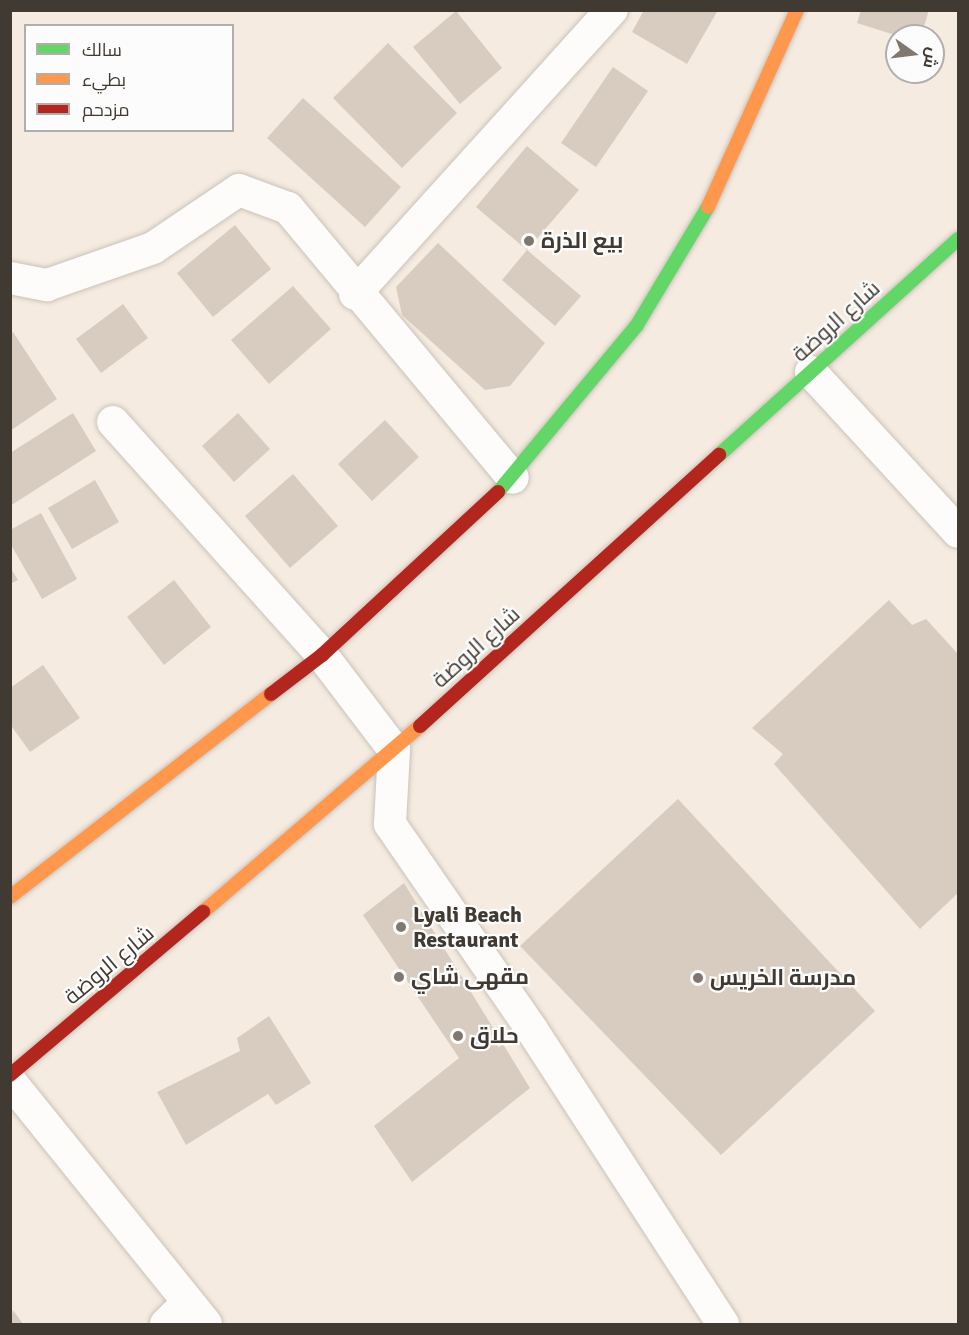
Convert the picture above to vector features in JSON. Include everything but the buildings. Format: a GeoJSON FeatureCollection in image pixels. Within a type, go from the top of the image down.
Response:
{"type":"FeatureCollection","features":[{"type":"Feature","properties":{"kind":"main road"},"geometry":{"type":"LineString","coordinates":[[10,897],[322,655],[513,478],[637,325],[698,230],[797,10]]}},
{"type":"Feature","properties":{"kind":"main road","name":"شارع الروضة"},"geometry":{"type":"LineString","coordinates":[[10,1075],[394,750],[958,239]]}},
{"type":"Feature","properties":{"kind":"street"},"geometry":{"type":"LineString","coordinates":[[355,294],[612,10]]}},
{"type":"Feature","properties":{"kind":"street"},"geometry":{"type":"LineString","coordinates":[[10,278],[46,285],[153,248],[239,190],[288,208],[355,294],[513,478]]}},
{"type":"Feature","properties":{"kind":"street"},"geometry":{"type":"LineString","coordinates":[[812,372],[958,532]]}},
{"type":"Feature","properties":{"kind":"street"},"geometry":{"type":"LineString","coordinates":[[113,422],[322,655],[394,750],[390,824],[532,1030],[723,1324]]}},
{"type":"Feature","properties":{"kind":"street"},"geometry":{"type":"LineString","coordinates":[[10,1081],[186,1318]]}},
{"type":"Feature","properties":{"kind":"traffic: fast"},"geometry":{"type":"LineString","coordinates":[[498,492],[637,325],[708,207]]}},
{"type":"Feature","properties":{"kind":"traffic: fast"},"geometry":{"type":"LineString","coordinates":[[719,455],[958,239]]}},
{"type":"Feature","properties":{"kind":"traffic: slow"},"geometry":{"type":"LineString","coordinates":[[708,207],[797,10]]}},
{"type":"Feature","properties":{"kind":"traffic: slow"},"geometry":{"type":"LineString","coordinates":[[10,897],[271,694]]}},
{"type":"Feature","properties":{"kind":"traffic: slow"},"geometry":{"type":"LineString","coordinates":[[203,912],[420,726]]}},
{"type":"Feature","properties":{"kind":"traffic: jam"},"geometry":{"type":"LineString","coordinates":[[420,726],[719,455]]}},
{"type":"Feature","properties":{"kind":"traffic: jam"},"geometry":{"type":"LineString","coordinates":[[271,694],[322,655],[498,492]]}},
{"type":"Feature","properties":{"kind":"traffic: jam"},"geometry":{"type":"LineString","coordinates":[[10,1075],[203,912]]}},
{"type":"Feature","properties":{"kind":"place","name":"بيع الذرة"},"geometry":{"type":"Point","coordinates":[529,241]}},
{"type":"Feature","properties":{"kind":"place","name":"Lyali Beach Restaurant"},"geometry":{"type":"Point","coordinates":[401,927]}},
{"type":"Feature","properties":{"kind":"place","name":"مقهى شاي"},"geometry":{"type":"Point","coordinates":[399,977]}},
{"type":"Feature","properties":{"kind":"place","name":"مدرسة الخريس"},"geometry":{"type":"Point","coordinates":[698,978]}},
{"type":"Feature","properties":{"kind":"place","name":"حلاق"},"geometry":{"type":"Point","coordinates":[458,1036]}}]}
